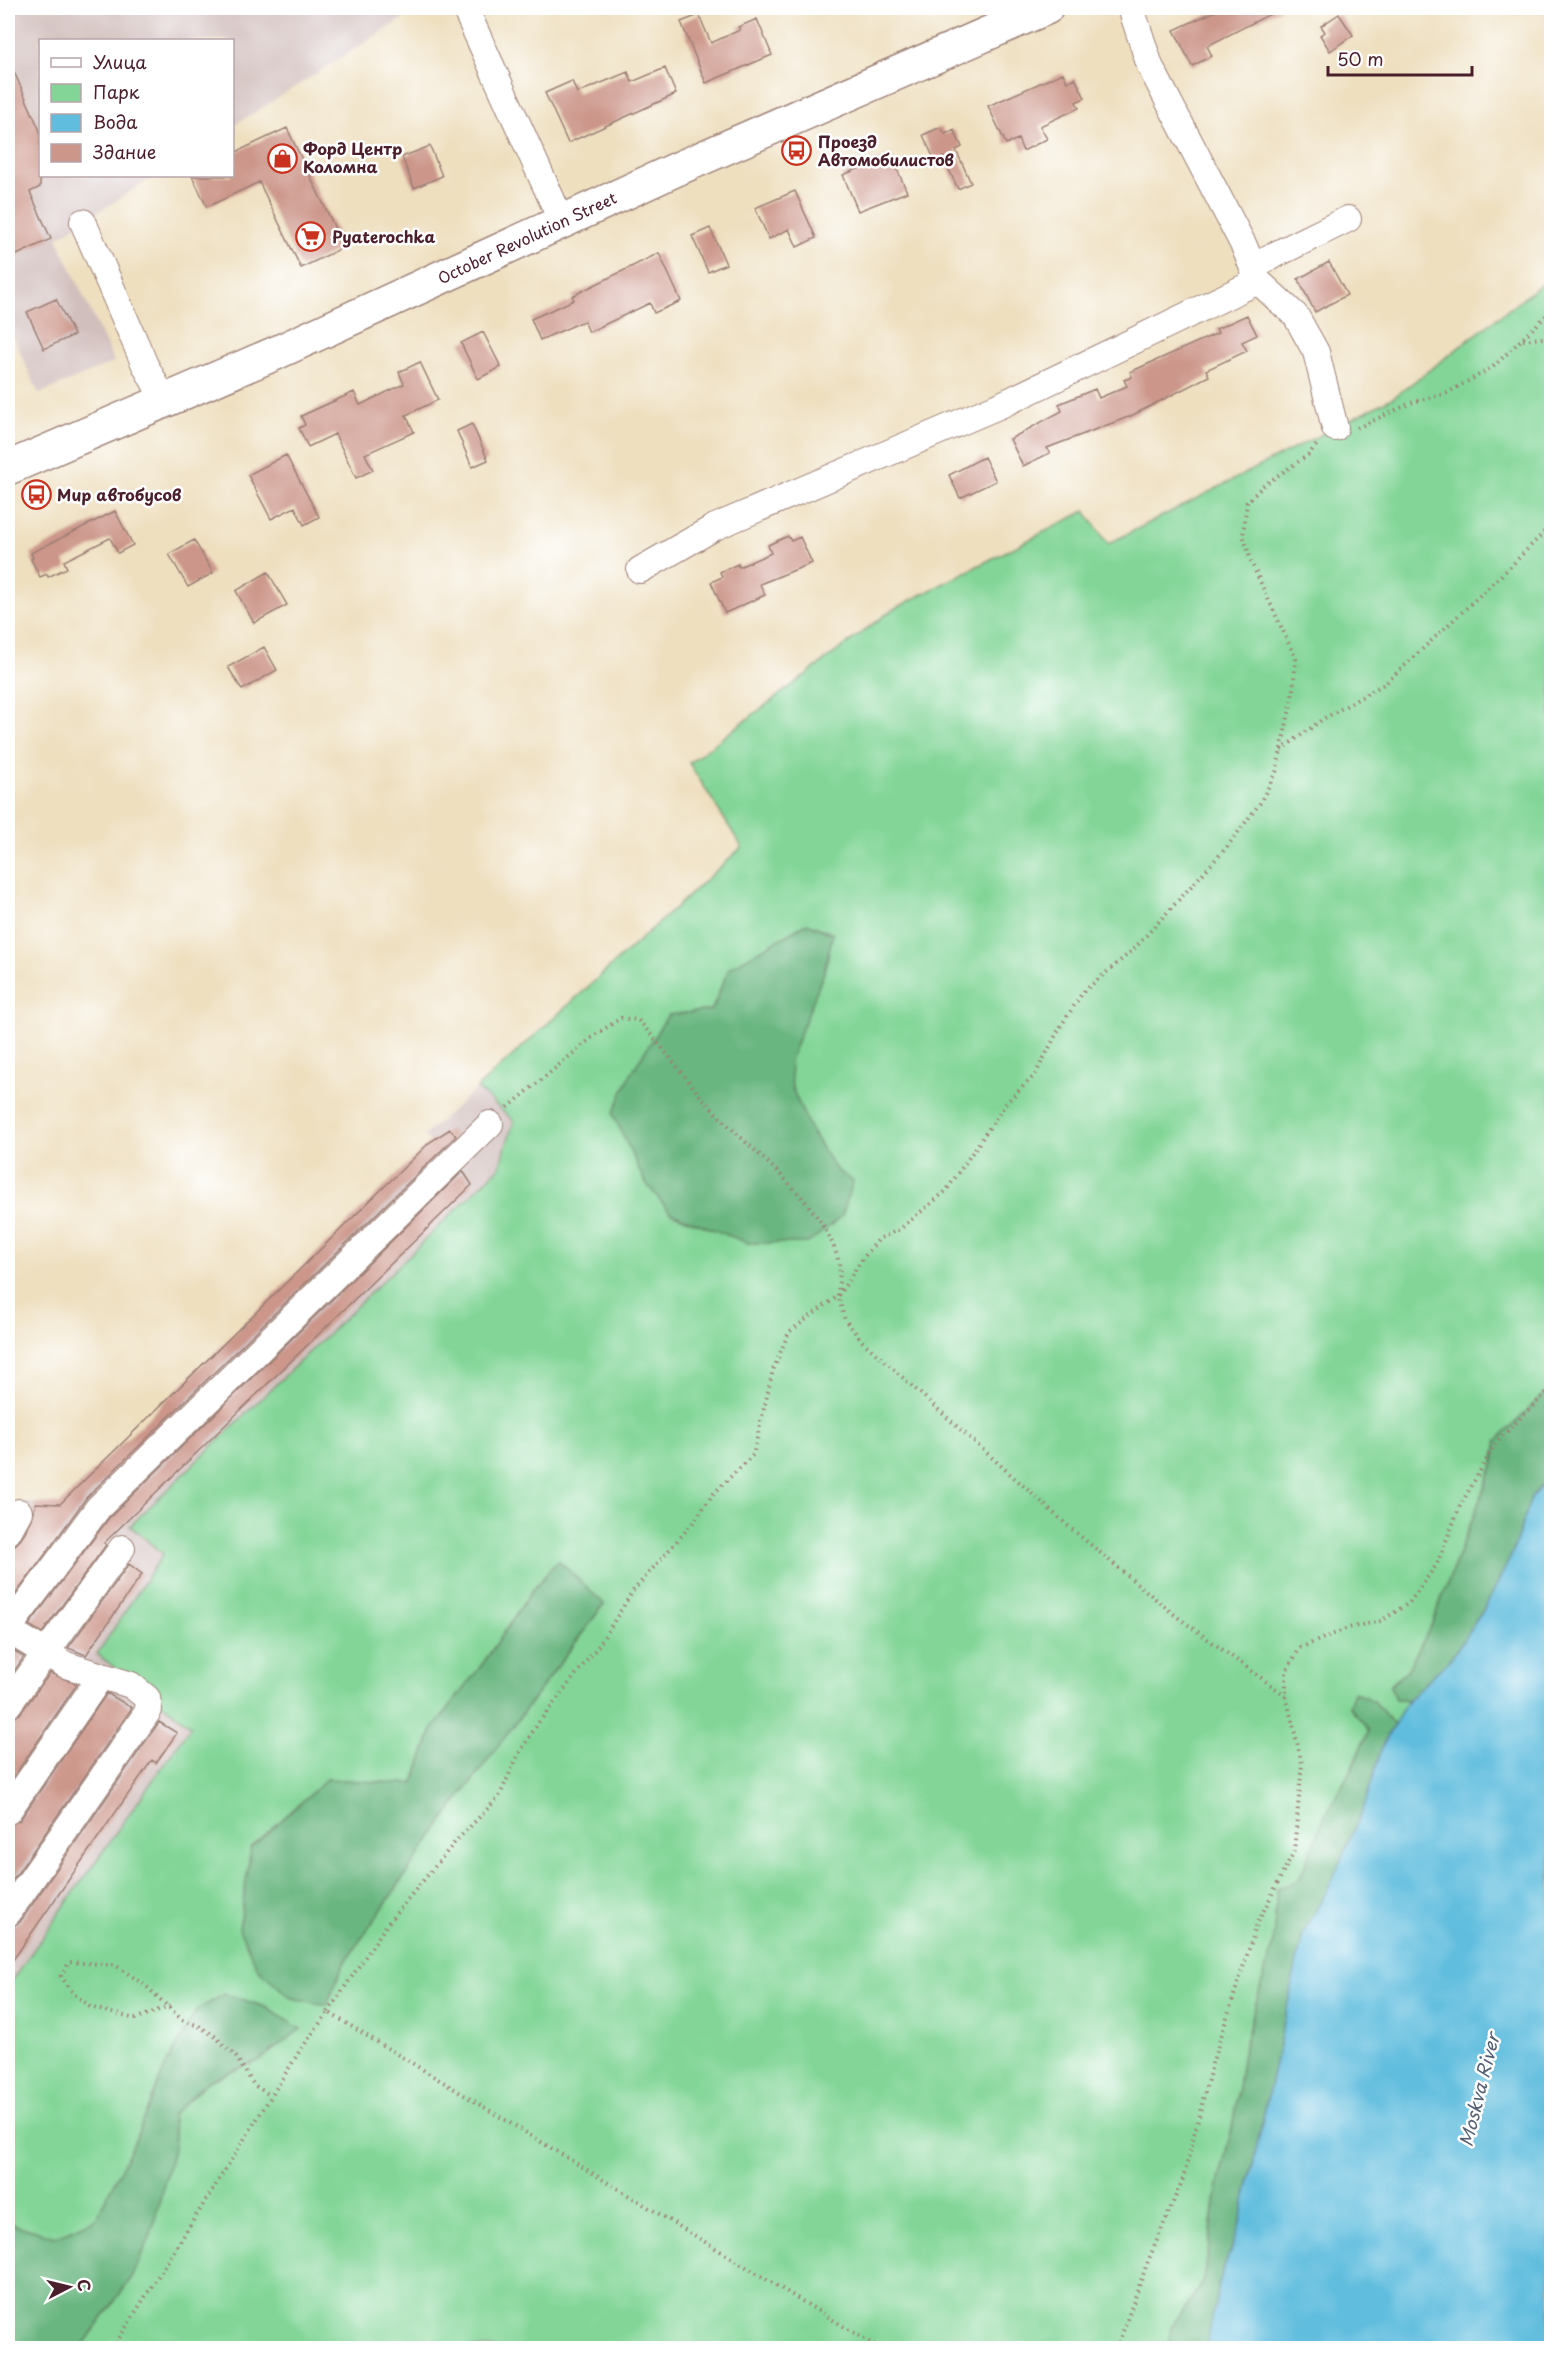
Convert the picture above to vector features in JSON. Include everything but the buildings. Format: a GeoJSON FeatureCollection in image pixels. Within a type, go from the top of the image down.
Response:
{"type":"FeatureCollection","features":[{"type":"Feature","properties":{"kind":"main road","name":"October Revolution Street"},"geometry":{"type":"LineString","coordinates":[[8,468],[276,353],[561,222],[1046,8]]}},
{"type":"Feature","properties":{"kind":"street"},"geometry":{"type":"LineString","coordinates":[[465,8],[561,222]]}},
{"type":"Feature","properties":{"kind":"street"},"geometry":{"type":"LineString","coordinates":[[1131,8],[1150,66],[1255,274],[1296,316],[1316,352],[1335,428]]}},
{"type":"Feature","properties":{"kind":"street"},"geometry":{"type":"LineString","coordinates":[[640,570],[715,527],[1003,404],[1255,274],[1348,219]]}},
{"type":"Feature","properties":{"kind":"street"},"geometry":{"type":"LineString","coordinates":[[83,222],[145,365],[164,400]]}},
{"type":"Feature","properties":{"kind":"street"},"geometry":{"type":"LineString","coordinates":[[8,1913],[149,1710],[147,1698],[131,1685],[66,1665],[8,1630],[98,1508],[490,1124]]}},
{"type":"Feature","properties":{"kind":"street"},"geometry":{"type":"LineString","coordinates":[[8,1705],[122,1548]]}},
{"type":"Feature","properties":{"kind":"street"},"geometry":{"type":"LineString","coordinates":[[8,1810],[101,1676]]}},
{"type":"Feature","properties":{"kind":"path"},"geometry":{"type":"LineString","coordinates":[[113,2349],[271,2096],[400,1908],[456,1841],[499,1797],[518,1755],[539,1722],[599,1646],[633,1592],[692,1524],[713,1494],[753,1455],[773,1370],[789,1332],[838,1296],[863,1258],[879,1239],[900,1229],[946,1191],[1007,1102],[1035,1075],[1059,1029],[1083,992],[1133,950],[1227,847],[1260,803],[1276,772],[1292,699],[1296,659],[1252,564],[1243,535],[1247,502],[1264,485],[1308,455],[1335,428],[1353,430],[1384,413],[1447,393],[1493,367],[1551,310]]}},
{"type":"Feature","properties":{"kind":"path"},"geometry":{"type":"LineString","coordinates":[[1523,340],[1551,337]]}},
{"type":"Feature","properties":{"kind":"path"},"geometry":{"type":"LineString","coordinates":[[1280,750],[1323,719],[1386,683],[1508,569],[1551,524]]}},
{"type":"Feature","properties":{"kind":"path"},"geometry":{"type":"LineString","coordinates":[[8,525],[10,530]]}},
{"type":"Feature","properties":{"kind":"path"},"geometry":{"type":"LineString","coordinates":[[490,1124],[595,1035],[621,1018],[638,1020],[712,1109],[802,1195],[828,1237],[840,1265],[838,1296],[845,1320],[863,1342],[1066,1525],[1176,1616],[1286,1696]]}},
{"type":"Feature","properties":{"kind":"path"},"geometry":{"type":"LineString","coordinates":[[1117,2349],[1148,2261],[1183,2179],[1212,2064],[1257,1924],[1294,1851],[1302,1763],[1286,1696],[1286,1671],[1300,1648],[1323,1636],[1381,1621],[1409,1604],[1437,1564],[1460,1506],[1497,1441],[1551,1387]]}},
{"type":"Feature","properties":{"kind":"path"},"geometry":{"type":"LineString","coordinates":[[171,2006],[135,2019],[90,2007],[73,1992],[61,1976],[69,1962],[115,1965],[145,1984],[171,2006],[182,2020],[216,2037],[236,2057],[254,2085],[271,2096]]}},
{"type":"Feature","properties":{"kind":"path"},"geometry":{"type":"LineString","coordinates":[[328,2012],[879,2349]]}},
{"type":"Feature","properties":{"kind":"shaded area"},"geometry":{"type":"Polygon","coordinates":[[[8,8],[420,8],[234,125],[234,39],[39,39],[39,177],[153,177],[57,238],[114,362],[39,394],[14,339],[8,342],[8,8]]]}},
{"type":"Feature","properties":{"kind":"shaded area"},"geometry":{"type":"Polygon","coordinates":[[[477,1088],[514,1121],[499,1168],[131,1526],[163,1553],[97,1654],[192,1725],[8,1986],[8,1504],[10,1502],[60,1504],[430,1142],[424,1136],[477,1088]]]}},
{"type":"Feature","properties":{"kind":"green space"},"geometry":{"type":"Polygon","coordinates":[[[1551,277],[1551,1387],[1497,1441],[1493,1465],[1431,1626],[1408,1669],[1390,1686],[1395,1699],[1407,1701],[1394,1725],[1374,1701],[1354,1692],[1349,1706],[1369,1730],[1299,1881],[1277,1889],[1273,1943],[1244,2046],[1233,2124],[1217,2189],[1204,2281],[1171,2327],[1169,2348],[81,2348],[132,2277],[175,2142],[172,2115],[208,2081],[258,2061],[300,2029],[265,2007],[225,1994],[197,2010],[165,2067],[133,2145],[95,2220],[55,2237],[8,2223],[8,1986],[191,1726],[97,1654],[163,1554],[130,1526],[499,1168],[514,1121],[477,1088],[742,847],[689,763],[892,610],[1085,511],[1108,544],[1394,397],[1551,277]],[[807,924],[729,968],[712,1010],[668,1016],[837,1171],[804,1117],[791,1086],[789,1072],[790,1058],[797,1036],[824,972],[807,924]],[[558,1561],[532,1591],[484,1662],[432,1730],[413,1784],[327,1779],[251,1848],[327,2005],[343,1965],[446,1816],[604,1604],[558,1561]]]}},
{"type":"Feature","properties":{"kind":"green space"},"geometry":{"type":"Polygon","coordinates":[[[807,923],[833,934],[824,972],[790,1060],[792,1088],[813,1135],[837,1171],[853,1181],[842,1216],[808,1243],[748,1243],[671,1213],[645,1182],[613,1114],[630,1075],[668,1015],[712,1010],[729,968],[807,923]]]}},
{"type":"Feature","properties":{"kind":"green space"},"geometry":{"type":"Polygon","coordinates":[[[1551,1387],[1551,1473],[1531,1498],[1512,1554],[1486,1606],[1451,1658],[1407,1701],[1395,1699],[1390,1686],[1408,1669],[1431,1626],[1493,1466],[1497,1441],[1551,1387]]]}},
{"type":"Feature","properties":{"kind":"green space"},"geometry":{"type":"Polygon","coordinates":[[[558,1560],[604,1604],[446,1816],[343,1965],[327,2005],[291,1998],[258,1969],[239,1929],[251,1848],[327,1779],[413,1784],[432,1730],[484,1662],[532,1591],[558,1560]]]}},
{"type":"Feature","properties":{"kind":"green space"},"geometry":{"type":"Polygon","coordinates":[[[1354,1692],[1374,1701],[1394,1725],[1383,1744],[1365,1804],[1330,1885],[1303,1934],[1241,2220],[1220,2280],[1206,2348],[1169,2348],[1171,2327],[1204,2281],[1217,2189],[1233,2124],[1244,2046],[1273,1943],[1277,1889],[1299,1880],[1324,1818],[1353,1766],[1369,1730],[1349,1706],[1354,1692]]]}},
{"type":"Feature","properties":{"kind":"green space"},"geometry":{"type":"Polygon","coordinates":[[[225,1994],[265,2007],[301,2029],[258,2061],[208,2081],[172,2115],[175,2142],[150,2238],[132,2277],[81,2348],[8,2348],[8,2223],[55,2237],[95,2220],[133,2145],[165,2067],[197,2010],[225,1994]]]}},
{"type":"Feature","properties":{"kind":"water","name":"Moskva River"},"geometry":{"type":"Polygon","coordinates":[[[1551,1473],[1551,2348],[1206,2348],[1220,2280],[1241,2220],[1303,1934],[1330,1885],[1365,1804],[1383,1744],[1407,1701],[1451,1658],[1486,1606],[1512,1554],[1531,1498],[1551,1473]]]}},
{"type":"Feature","properties":{"kind":"place","name":"Проезд Автомобилистов"},"geometry":{"type":"Point","coordinates":[797,151]}},
{"type":"Feature","properties":{"kind":"place","name":"Форд Центр Коломна"},"geometry":{"type":"Point","coordinates":[282,158]}},
{"type":"Feature","properties":{"kind":"place","name":"Pyaterochka"},"geometry":{"type":"Point","coordinates":[311,237]}},
{"type":"Feature","properties":{"kind":"place","name":"Мир автобусов"},"geometry":{"type":"Point","coordinates":[36,495]}}]}
